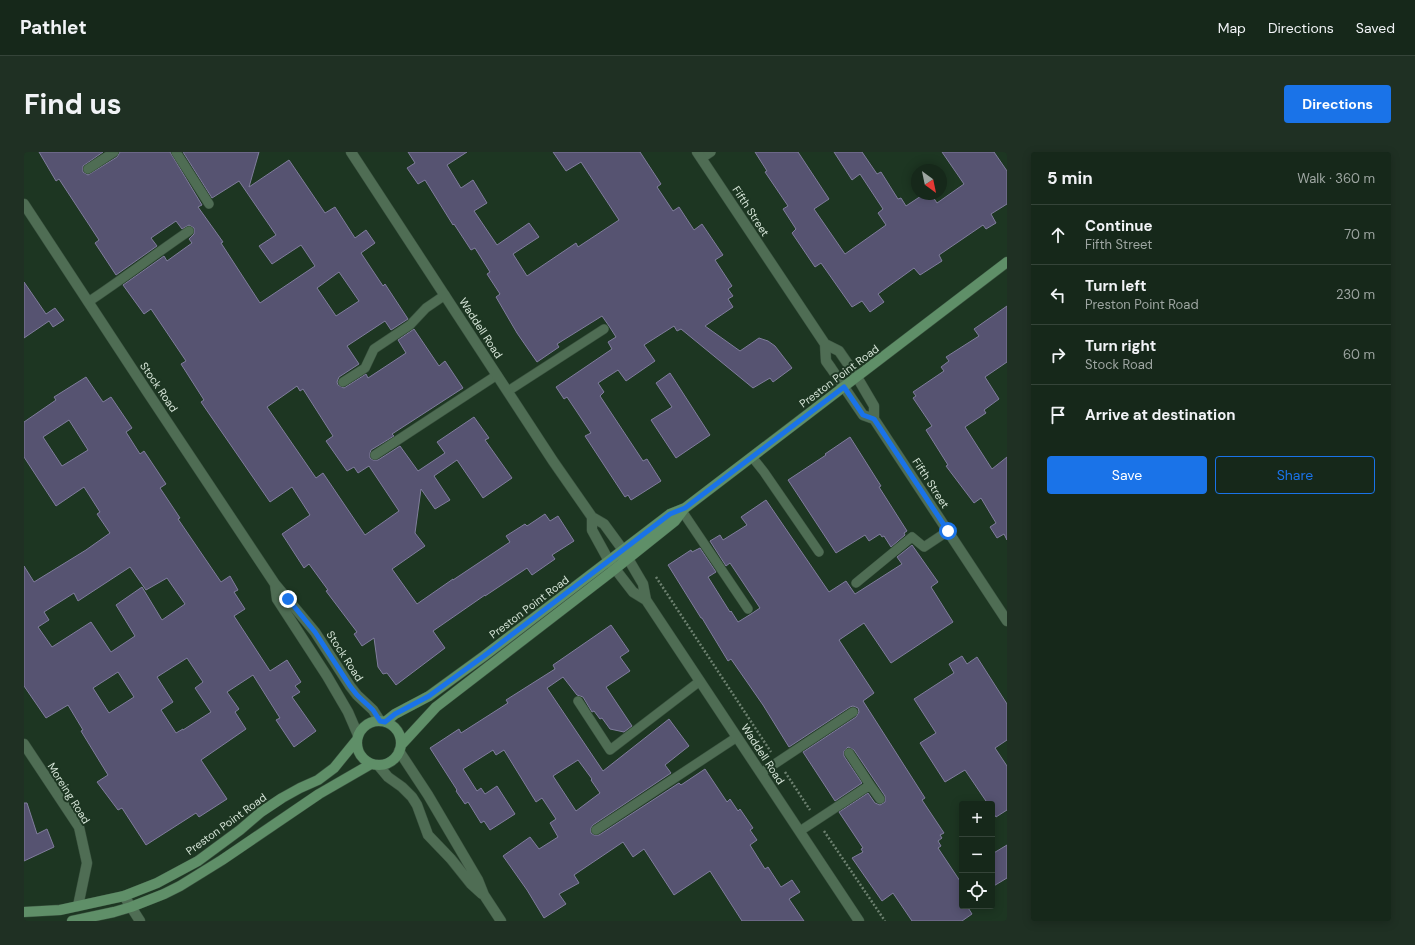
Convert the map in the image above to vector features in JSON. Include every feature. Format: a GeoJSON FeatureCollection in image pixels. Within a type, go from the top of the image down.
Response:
{"type":"FeatureCollection","features":[{"type":"Feature","properties":{"kind":"main road","name":"Preston Point Road"},"geometry":{"type":"LineString","coordinates":[[400,748],[436,707],[626,554],[670,514],[683,509],[1007,262]]}},
{"type":"Feature","properties":{"kind":"main road","name":"Preston Point Road"},"geometry":{"type":"LineString","coordinates":[[383,721],[429,696],[612,565]]}},
{"type":"Feature","properties":{"kind":"main road"},"geometry":{"type":"LineString","coordinates":[[357,738],[366,725],[370,722],[383,721]]}},
{"type":"Feature","properties":{"kind":"main road","name":"Stock Road"},"geometry":{"type":"LineString","coordinates":[[383,721],[395,728],[401,739],[400,748]]}},
{"type":"Feature","properties":{"kind":"main road","name":"Preston Point Road"},"geometry":{"type":"LineString","coordinates":[[24,912],[60,910],[124,896],[157,883],[198,861],[240,830],[261,812],[300,788],[318,780],[334,768],[357,738]]}},
{"type":"Feature","properties":{"kind":"main road","name":"Stock Road"},"geometry":{"type":"LineString","coordinates":[[357,738],[357,748],[360,755],[364,760],[375,764]]}},
{"type":"Feature","properties":{"kind":"main road"},"geometry":{"type":"LineString","coordinates":[[72,921],[131,907],[180,886],[227,857],[319,794],[375,764],[386,764],[392,761],[400,748]]}},
{"type":"Feature","properties":{"kind":"street","name":"Waddell Road"},"geometry":{"type":"LineString","coordinates":[[351,152],[592,517],[604,524],[626,554],[643,584],[646,600],[859,921]]}},
{"type":"Feature","properties":{"kind":"street","name":"Fifth Street"},"geometry":{"type":"LineString","coordinates":[[700,155],[824,344],[826,361],[863,415],[874,419]]}},
{"type":"Feature","properties":{"kind":"street","name":"Stock Road"},"geometry":{"type":"LineString","coordinates":[[24,204],[275,584],[315,632],[357,695],[383,721]]}},
{"type":"Feature","properties":{"kind":"street","name":"Fifth Street"},"geometry":{"type":"LineString","coordinates":[[824,344],[839,351],[857,377],[874,406],[874,419],[1007,621]]}},
{"type":"Feature","properties":{"kind":"street","name":"Waddell Road"},"geometry":{"type":"LineString","coordinates":[[592,517],[592,530],[612,565],[633,592],[646,600]]}},
{"type":"Feature","properties":{"kind":"street","name":"Stock Road"},"geometry":{"type":"LineString","coordinates":[[275,584],[277,599],[327,676],[348,712],[357,738]]}},
{"type":"Feature","properties":{"kind":"street","name":"Moreing Road"},"geometry":{"type":"LineString","coordinates":[[24,744],[79,827],[87,863],[78,906]]}},
{"type":"Feature","properties":{"kind":"street","name":"Stock Road"},"geometry":{"type":"LineString","coordinates":[[400,748],[478,880],[484,895],[501,921]]}},
{"type":"Feature","properties":{"kind":"street","name":"Stock Road"},"geometry":{"type":"LineString","coordinates":[[375,764],[412,797],[417,805],[428,835],[451,859],[471,884],[484,895]]}},
{"type":"Feature","properties":{"kind":"street"},"geometry":{"type":"LineString","coordinates":[[124,896],[140,921]]}},
{"type":"Feature","properties":{"kind":"lane"},"geometry":{"type":"LineString","coordinates":[[88,170],[114,152]]}},
{"type":"Feature","properties":{"kind":"lane"},"geometry":{"type":"LineString","coordinates":[[176,152],[209,204]]}},
{"type":"Feature","properties":{"kind":"lane"},"geometry":{"type":"LineString","coordinates":[[700,155],[711,152]]}},
{"type":"Feature","properties":{"kind":"lane"},"geometry":{"type":"LineString","coordinates":[[88,302],[114,285],[154,254],[190,231]]}},
{"type":"Feature","properties":{"kind":"lane"},"geometry":{"type":"LineString","coordinates":[[343,382],[365,368],[374,349],[410,325],[426,308],[445,295]]}},
{"type":"Feature","properties":{"kind":"lane"},"geometry":{"type":"LineString","coordinates":[[508,391],[604,329]]}},
{"type":"Feature","properties":{"kind":"lane"},"geometry":{"type":"LineString","coordinates":[[375,455],[497,375]]}},
{"type":"Feature","properties":{"kind":"lane"},"geometry":{"type":"LineString","coordinates":[[752,457],[819,552]]}},
{"type":"Feature","properties":{"kind":"lane"},"geometry":{"type":"LineString","coordinates":[[683,509],[748,609]]}},
{"type":"Feature","properties":{"kind":"lane"},"geometry":{"type":"LineString","coordinates":[[856,583],[912,537],[924,547],[948,531]]}},
{"type":"Feature","properties":{"kind":"lane"},"geometry":{"type":"LineString","coordinates":[[578,700],[610,750],[700,681]]}},
{"type":"Feature","properties":{"kind":"lane"},"geometry":{"type":"LineString","coordinates":[[761,773],[853,712]]}},
{"type":"Feature","properties":{"kind":"lane"},"geometry":{"type":"LineString","coordinates":[[596,830],[737,737]]}},
{"type":"Feature","properties":{"kind":"lane"},"geometry":{"type":"LineString","coordinates":[[849,753],[880,799]]}},
{"type":"Feature","properties":{"kind":"lane"},"geometry":{"type":"LineString","coordinates":[[800,831],[870,785]]}},
{"type":"Feature","properties":{"kind":"path"},"geometry":{"type":"LineString","coordinates":[[638,574],[649,566],[884,921]]}},
{"type":"Feature","properties":{"kind":"building"},"geometry":{"type":"Polygon","coordinates":[[[39,152],[103,152],[83,166],[83,172],[88,175],[117,157],[120,152],[170,152],[202,205],[198,207],[223,242],[221,243],[260,303],[315,266],[301,245],[272,264],[259,246],[276,235],[239,181],[212,198],[183,152],[259,152],[249,187],[289,160],[325,213],[335,207],[355,238],[366,230],[375,243],[361,253],[383,286],[385,284],[408,319],[391,330],[385,321],[347,346],[359,364],[339,377],[337,382],[338,385],[344,388],[366,374],[368,378],[406,353],[398,340],[414,329],[439,366],[445,361],[463,388],[392,434],[394,436],[371,450],[370,458],[373,460],[378,460],[400,446],[418,471],[445,453],[437,442],[474,417],[489,438],[485,440],[512,478],[483,498],[457,460],[434,476],[450,500],[435,509],[421,489],[415,533],[425,546],[392,569],[417,604],[510,542],[506,536],[525,524],[527,526],[545,514],[550,521],[558,516],[574,541],[552,555],[555,559],[532,575],[527,568],[433,631],[445,648],[396,685],[387,673],[383,674],[378,667],[374,638],[362,646],[354,634],[357,632],[326,591],[328,590],[309,564],[304,568],[282,534],[310,515],[292,487],[270,502],[201,402],[204,400],[181,364],[186,361],[151,309],[144,314],[123,285],[164,256],[167,261],[192,243],[189,239],[194,234],[194,228],[189,225],[182,229],[176,221],[151,238],[157,246],[116,275],[95,243],[99,240],[59,179],[56,181],[39,152]],[[339,272],[317,288],[336,316],[359,301],[339,272]],[[297,386],[267,407],[316,478],[323,473],[365,535],[399,511],[369,466],[358,473],[354,467],[347,471],[326,441],[333,436],[303,389],[300,391],[297,386]]]}},
{"type":"Feature","properties":{"kind":"building"},"geometry":{"type":"Polygon","coordinates":[[[408,152],[467,152],[447,165],[461,188],[473,180],[487,203],[474,211],[497,245],[529,223],[539,237],[513,254],[527,276],[576,243],[578,247],[619,220],[581,162],[566,171],[553,152],[640,152],[661,184],[657,187],[673,211],[679,207],[694,230],[702,224],[723,255],[715,260],[732,286],[728,289],[733,296],[728,299],[733,307],[705,326],[740,351],[759,338],[768,341],[775,346],[792,368],[773,382],[770,378],[753,388],[681,329],[677,331],[674,326],[644,345],[655,361],[626,381],[618,370],[598,383],[604,392],[600,396],[643,461],[647,459],[661,481],[631,500],[628,495],[625,497],[585,436],[591,433],[567,397],[564,399],[556,387],[612,349],[608,342],[616,337],[602,316],[557,344],[559,347],[537,362],[517,333],[496,297],[500,294],[487,274],[490,272],[475,248],[471,250],[454,224],[453,225],[425,180],[418,184],[407,168],[415,163],[408,152]]]}},
{"type":"Feature","properties":{"kind":"building"},"geometry":{"type":"Polygon","coordinates":[[[755,152],[798,152],[829,199],[814,209],[845,254],[886,225],[878,213],[883,209],[860,174],[852,180],[834,152],[862,152],[877,174],[881,172],[898,199],[901,198],[906,206],[915,200],[935,200],[937,203],[941,200],[947,200],[947,196],[964,184],[942,152],[994,152],[1007,171],[1007,204],[991,214],[996,223],[986,229],[983,225],[939,255],[942,261],[920,275],[914,268],[878,294],[884,302],[870,312],[862,301],[852,307],[821,263],[815,267],[792,233],[796,229],[783,209],[788,206],[765,172],[767,171],[755,152]]]}},
{"type":"Feature","properties":{"kind":"building"},"geometry":{"type":"Polygon","coordinates":[[[24,282],[46,314],[55,308],[64,320],[53,327],[49,321],[24,338],[24,282]]]}},
{"type":"Feature","properties":{"kind":"building"},"geometry":{"type":"Polygon","coordinates":[[[1007,306],[1007,362],[985,377],[999,399],[984,410],[986,413],[965,427],[992,469],[1007,457],[1007,540],[1004,534],[997,538],[990,527],[996,523],[981,498],[974,503],[946,466],[948,465],[926,430],[932,426],[913,398],[916,396],[913,392],[944,371],[941,367],[949,361],[946,357],[979,336],[974,329],[1007,306]]]}},
{"type":"Feature","properties":{"kind":"building"},"geometry":{"type":"Polygon","coordinates":[[[670,373],[710,435],[676,458],[651,420],[672,407],[656,383],[670,373]]]}},
{"type":"Feature","properties":{"kind":"building"},"geometry":{"type":"Polygon","coordinates":[[[86,377],[103,402],[111,397],[132,428],[126,432],[140,454],[144,451],[166,484],[160,488],[180,518],[178,519],[221,582],[230,576],[238,590],[234,592],[245,609],[234,616],[270,671],[287,660],[301,682],[295,686],[300,692],[292,697],[316,731],[294,747],[276,720],[280,718],[253,675],[227,692],[239,709],[235,712],[246,729],[201,760],[227,799],[199,817],[196,813],[146,845],[122,808],[118,810],[97,782],[108,775],[81,731],[83,730],[68,705],[46,718],[24,686],[24,566],[34,582],[86,550],[110,533],[97,514],[100,512],[84,487],[56,506],[24,457],[24,422],[56,400],[54,397],[86,377]],[[69,420],[43,437],[62,466],[88,450],[69,420]],[[130,567],[78,601],[74,593],[44,612],[49,620],[38,627],[52,647],[91,622],[111,652],[135,636],[116,605],[142,587],[162,620],[185,604],[167,578],[146,590],[130,567]],[[187,658],[157,677],[173,702],[161,710],[176,733],[211,712],[195,688],[203,682],[187,658]],[[118,672],[93,688],[109,713],[134,697],[118,672]]]}},
{"type":"Feature","properties":{"kind":"building"},"geometry":{"type":"Polygon","coordinates":[[[850,437],[907,531],[904,533],[905,535],[891,547],[884,536],[882,537],[880,534],[869,541],[865,535],[836,553],[788,480],[850,437]]]}},
{"type":"Feature","properties":{"kind":"building"},"geometry":{"type":"Polygon","coordinates":[[[766,500],[829,592],[846,581],[855,594],[902,564],[897,557],[912,545],[938,582],[931,587],[953,622],[891,663],[864,623],[839,640],[874,693],[863,701],[925,798],[922,800],[944,833],[940,835],[942,838],[938,841],[941,846],[938,848],[959,880],[959,909],[969,909],[972,914],[962,921],[912,921],[893,893],[882,901],[852,858],[863,852],[861,849],[863,848],[839,812],[868,793],[875,803],[880,805],[885,802],[885,796],[854,750],[848,747],[844,751],[844,756],[862,783],[835,801],[803,752],[856,717],[859,712],[858,708],[853,706],[850,707],[789,747],[763,705],[731,659],[728,661],[668,565],[691,550],[692,552],[700,548],[716,572],[708,577],[730,612],[731,611],[738,622],[751,614],[760,608],[730,563],[726,566],[710,541],[720,535],[723,540],[747,525],[741,517],[766,500]]]}},
{"type":"Feature","properties":{"kind":"building"},"geometry":{"type":"Polygon","coordinates":[[[611,625],[629,651],[620,657],[630,671],[606,687],[632,726],[624,732],[610,729],[602,718],[600,719],[594,711],[592,712],[583,697],[577,695],[563,677],[547,688],[603,771],[669,719],[689,746],[665,765],[671,773],[593,825],[591,828],[591,833],[594,835],[599,835],[679,783],[681,785],[705,769],[727,802],[730,799],[738,811],[740,809],[753,828],[750,830],[757,840],[750,845],[765,869],[768,867],[781,887],[792,880],[800,892],[789,899],[804,921],[742,921],[710,871],[674,895],[644,849],[633,857],[623,842],[574,875],[579,883],[559,894],[566,904],[544,918],[527,890],[503,856],[530,837],[539,849],[558,837],[550,823],[556,819],[542,798],[536,802],[504,750],[496,755],[493,750],[463,769],[477,791],[481,788],[485,794],[497,786],[515,814],[490,830],[484,821],[481,823],[468,802],[465,804],[430,748],[459,729],[461,733],[508,703],[506,700],[555,669],[553,665],[611,625]],[[578,760],[553,776],[576,811],[600,793],[591,780],[592,779],[578,760]]]}},
{"type":"Feature","properties":{"kind":"building"},"geometry":{"type":"Polygon","coordinates":[[[962,656],[967,664],[977,657],[1007,704],[1007,740],[995,748],[1007,766],[1007,810],[996,817],[995,801],[986,801],[965,770],[945,782],[920,743],[936,733],[914,699],[954,673],[949,664],[962,656]]]}},
{"type":"Feature","properties":{"kind":"building"},"geometry":{"type":"Polygon","coordinates":[[[24,803],[27,803],[37,834],[47,829],[54,847],[24,861],[24,803]]]}},
{"type":"Feature","properties":{"kind":"building"},"geometry":{"type":"Polygon","coordinates":[[[1007,845],[1007,878],[995,885],[995,873],[995,852],[1007,845]]]}},
{"type":"Feature","properties":{"kind":"route"},"geometry":{"type":"LineString","coordinates":[[288,599],[315,632],[338,670],[357,695],[373,710],[380,721],[385,722],[395,714],[429,696],[484,656],[670,514],[685,508],[844,387],[863,415],[874,419],[948,531]]}}]}
